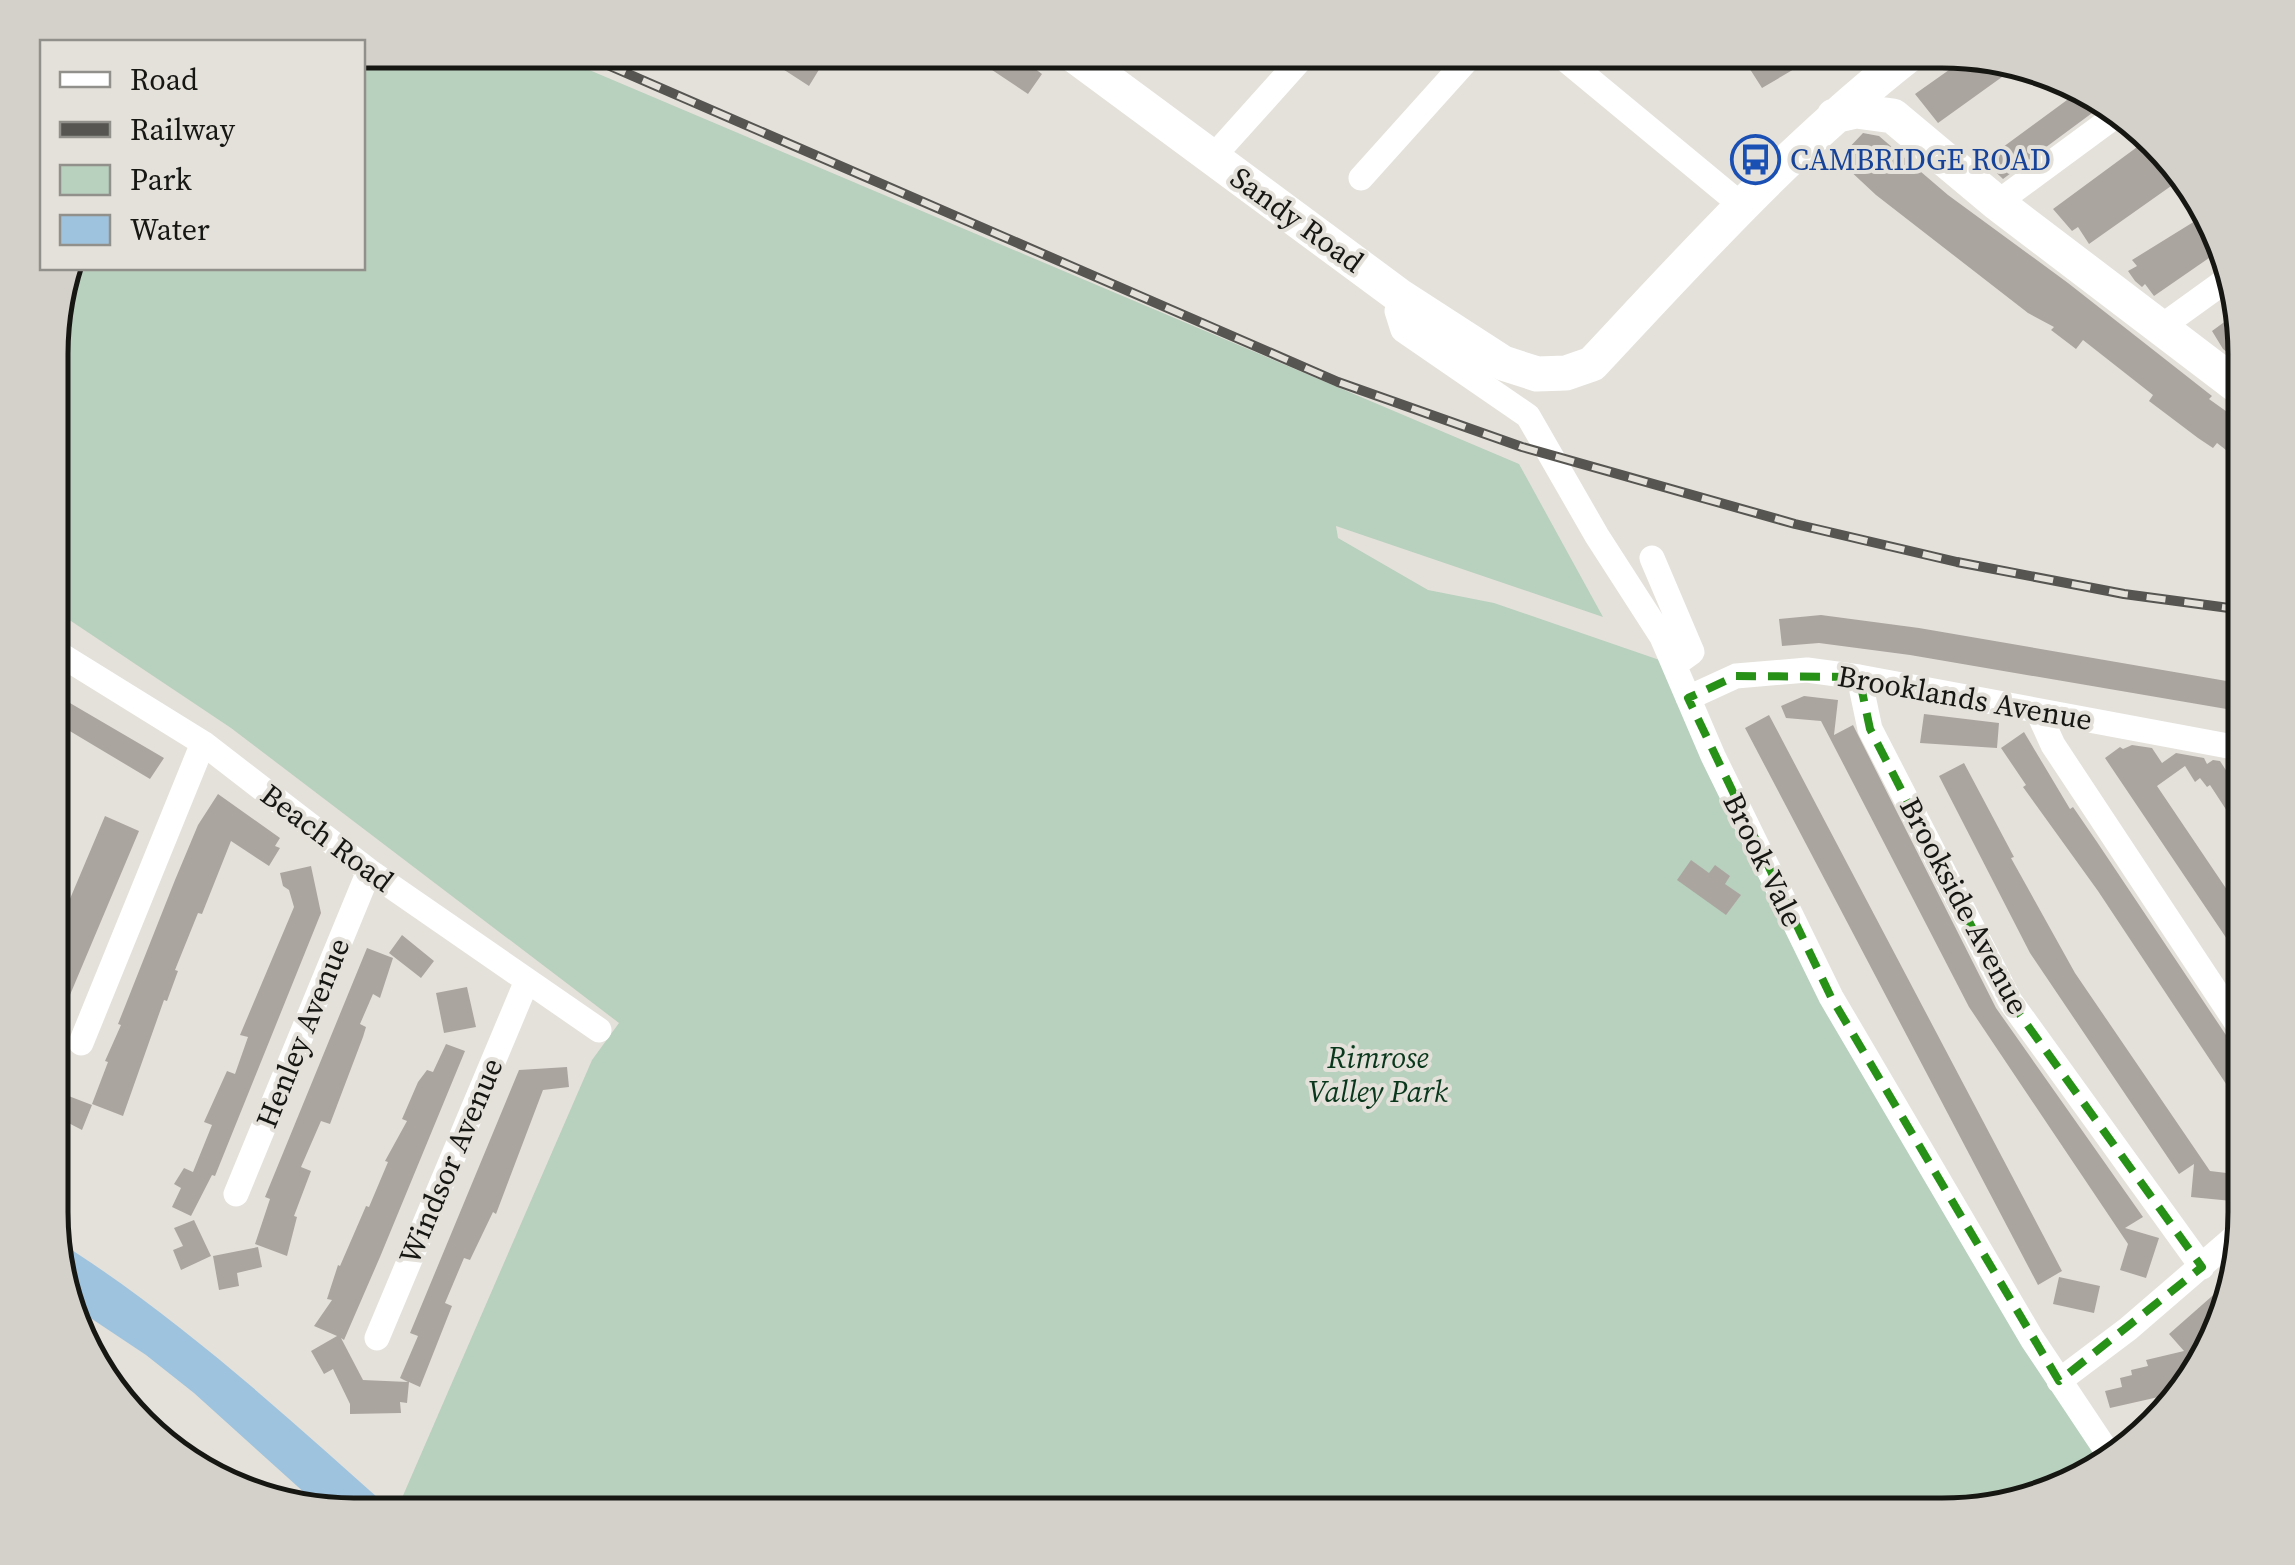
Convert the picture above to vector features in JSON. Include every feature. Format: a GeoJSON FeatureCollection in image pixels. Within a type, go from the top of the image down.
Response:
{"type":"FeatureCollection","features":[{"type":"Feature","properties":{"kind":"main road","name":"Sandy Road"},"geometry":{"type":"LineString","coordinates":[[1117,68],[1212,158],[1400,296],[1503,363],[1537,374],[1566,373],[1592,364],[1740,204]]}},
{"type":"Feature","properties":{"kind":"main road"},"geometry":{"type":"LineString","coordinates":[[1740,204],[1892,68]]}},
{"type":"Feature","properties":{"kind":"main road"},"geometry":{"type":"LineString","coordinates":[[1894,116],[1887,88],[1898,68]]}},
{"type":"Feature","properties":{"kind":"main road"},"geometry":{"type":"LineString","coordinates":[[1834,116],[1856,111],[1894,116],[1997,203],[2227,379]]}},
{"type":"Feature","properties":{"kind":"street"},"geometry":{"type":"LineString","coordinates":[[1212,158],[1293,68]]}},
{"type":"Feature","properties":{"kind":"street"},"geometry":{"type":"LineString","coordinates":[[1361,178],[1460,68]]}},
{"type":"Feature","properties":{"kind":"street"},"geometry":{"type":"LineString","coordinates":[[1576,68],[1740,204]]}},
{"type":"Feature","properties":{"kind":"street"},"geometry":{"type":"LineString","coordinates":[[1997,203],[2107,121]]}},
{"type":"Feature","properties":{"kind":"street"},"geometry":{"type":"LineString","coordinates":[[2162,327],[2219,285]]}},
{"type":"Feature","properties":{"kind":"street","name":"Brook Vale"},"geometry":{"type":"LineString","coordinates":[[1400,296],[1397,310],[1404,330],[1528,416],[1662,637],[1713,756],[1832,997],[1978,1250],[2104,1447]]}},
{"type":"Feature","properties":{"kind":"street"},"geometry":{"type":"LineString","coordinates":[[1652,558],[1692,652],[1674,666]]}},
{"type":"Feature","properties":{"kind":"street","name":"Beach Road"},"geometry":{"type":"LineString","coordinates":[[68,660],[203,743],[369,872],[598,1030]]}},
{"type":"Feature","properties":{"kind":"street","name":"Brooklands Avenue"},"geometry":{"type":"LineString","coordinates":[[1688,698],[1736,676],[1807,670],[2227,748]]}},
{"type":"Feature","properties":{"kind":"street","name":"Brookside Avenue"},"geometry":{"type":"LineString","coordinates":[[1859,677],[1870,730],[2010,1001],[2202,1267]]}},
{"type":"Feature","properties":{"kind":"street"},"geometry":{"type":"LineString","coordinates":[[2038,712],[2052,745],[2227,1008]]}},
{"type":"Feature","properties":{"kind":"street"},"geometry":{"type":"LineString","coordinates":[[82,1043],[203,743]]}},
{"type":"Feature","properties":{"kind":"street","name":"Henley Avenue"},"geometry":{"type":"LineString","coordinates":[[236,1194],[369,872]]}},
{"type":"Feature","properties":{"kind":"street","name":"Windsor Avenue"},"geometry":{"type":"LineString","coordinates":[[377,1338],[526,983]]}},
{"type":"Feature","properties":{"kind":"street"},"geometry":{"type":"LineString","coordinates":[[2059,1381],[2128,1329],[2225,1246]]}},
{"type":"Feature","properties":{"kind":"highlighted area"},"geometry":{"type":"Polygon","coordinates":[[[1736,676],[1859,677],[1870,729],[2010,1001],[2202,1267],[2059,1381],[1831,997],[1688,698],[1736,676]]]}},
{"type":"Feature","properties":{"kind":"green space","name":"Rimrose Valley Park"},"geometry":{"type":"Polygon","coordinates":[[[365,68],[584,68],[1519,464],[1603,617],[1336,526],[1338,538],[1428,590],[1494,603],[1674,665],[1809,954],[2104,1446],[2068,1468],[2016,1488],[1942,1498],[402,1497],[592,1060],[619,1023],[231,728],[68,619],[68,354],[70,316],[80,270],[365,270],[365,68]]]}},
{"type":"Feature","properties":{"kind":"water"},"geometry":{"type":"Polygon","coordinates":[[[70,1249],[187,1334],[377,1497],[305,1493],[146,1355],[87,1316],[70,1249]]]}},
{"type":"Feature","properties":{"kind":"building"},"geometry":{"type":"Polygon","coordinates":[[[781,68],[820,68],[809,86],[781,68]]]}},
{"type":"Feature","properties":{"kind":"building"},"geometry":{"type":"Polygon","coordinates":[[[989,68],[1034,68],[1042,74],[1028,94],[989,68]]]}},
{"type":"Feature","properties":{"kind":"building"},"geometry":{"type":"Polygon","coordinates":[[[1749,68],[1796,68],[1762,88],[1749,68]]]}},
{"type":"Feature","properties":{"kind":"building"},"geometry":{"type":"Polygon","coordinates":[[[1952,68],[1997,73],[2002,77],[1938,123],[1915,94],[1952,68]]]}},
{"type":"Feature","properties":{"kind":"building"},"geometry":{"type":"Polygon","coordinates":[[[2069,98],[2093,112],[2003,179],[1984,161],[2069,98]]]}},
{"type":"Feature","properties":{"kind":"building"},"geometry":{"type":"Polygon","coordinates":[[[1863,133],[1879,136],[1948,195],[2068,283],[2212,396],[2209,399],[2227,412],[2227,451],[2217,443],[2213,448],[2198,438],[2149,401],[2153,395],[2083,340],[2076,349],[2051,330],[2054,327],[2028,313],[1876,195],[1846,167],[1854,159],[1845,152],[1863,133]]]}},
{"type":"Feature","properties":{"kind":"building"},"geometry":{"type":"Polygon","coordinates":[[[2138,146],[2172,185],[2089,244],[2078,227],[2072,231],[2053,209],[2138,146]]]}},
{"type":"Feature","properties":{"kind":"building"},"geometry":{"type":"Polygon","coordinates":[[[2195,221],[2210,257],[2154,296],[2128,271],[2137,266],[2132,260],[2195,221]]]}},
{"type":"Feature","properties":{"kind":"building"},"geometry":{"type":"Polygon","coordinates":[[[2226,321],[2227,352],[2223,349],[2212,331],[2226,321]]]}},
{"type":"Feature","properties":{"kind":"building"},"geometry":{"type":"Polygon","coordinates":[[[1821,615],[1919,628],[2227,681],[2227,709],[1910,655],[1819,643],[1782,646],[1779,619],[1821,615]]]}},
{"type":"Feature","properties":{"kind":"building"},"geometry":{"type":"Polygon","coordinates":[[[1804,696],[1838,700],[1834,735],[1853,725],[1996,1008],[2143,1217],[2125,1228],[2159,1238],[2146,1278],[2120,1270],[2128,1244],[1969,1007],[1821,721],[1786,718],[1781,706],[1804,696]]]}},
{"type":"Feature","properties":{"kind":"building"},"geometry":{"type":"Polygon","coordinates":[[[68,702],[164,758],[150,779],[68,730],[68,702]]]}},
{"type":"Feature","properties":{"kind":"building"},"geometry":{"type":"Polygon","coordinates":[[[1924,714],[1999,723],[1997,748],[1920,743],[1924,714]]]}},
{"type":"Feature","properties":{"kind":"building"},"geometry":{"type":"Polygon","coordinates":[[[1769,715],[2062,1271],[2038,1285],[1745,728],[1769,715]]]}},
{"type":"Feature","properties":{"kind":"building"},"geometry":{"type":"Polygon","coordinates":[[[2024,732],[2070,809],[2073,807],[2227,1037],[2227,1085],[2098,891],[2023,787],[2026,785],[2001,748],[2024,732]]]}},
{"type":"Feature","properties":{"kind":"building"},"geometry":{"type":"Polygon","coordinates":[[[2132,745],[2152,748],[2162,763],[2176,753],[2204,758],[2207,764],[2220,761],[2227,772],[2227,811],[2210,785],[2207,787],[2200,778],[2195,782],[2185,766],[2157,786],[2227,890],[2227,939],[2105,758],[2120,747],[2132,745]]]}},
{"type":"Feature","properties":{"kind":"building"},"geometry":{"type":"Polygon","coordinates":[[[1964,763],[2075,973],[2210,1171],[2227,1173],[2227,1201],[2191,1197],[2194,1164],[2179,1174],[2030,953],[1939,776],[1964,763]]]}},
{"type":"Feature","properties":{"kind":"building"},"geometry":{"type":"Polygon","coordinates":[[[218,794],[280,838],[275,846],[280,848],[269,866],[231,841],[175,970],[178,971],[123,1116],[92,1104],[121,1025],[118,1024],[175,880],[198,825],[218,794]]]}},
{"type":"Feature","properties":{"kind":"building"},"geometry":{"type":"Polygon","coordinates":[[[105,816],[139,831],[68,1000],[68,904],[105,816]]]}},
{"type":"Feature","properties":{"kind":"building"},"geometry":{"type":"Polygon","coordinates":[[[1691,860],[1709,873],[1715,865],[1730,876],[1725,884],[1741,895],[1726,915],[1677,880],[1691,860]]]}},
{"type":"Feature","properties":{"kind":"building"},"geometry":{"type":"Polygon","coordinates":[[[311,866],[321,913],[215,1176],[212,1175],[191,1216],[172,1207],[181,1188],[174,1184],[184,1168],[193,1172],[212,1125],[204,1122],[227,1071],[235,1074],[248,1037],[240,1035],[294,907],[280,873],[311,866]]]}},
{"type":"Feature","properties":{"kind":"building"},"geometry":{"type":"Polygon","coordinates":[[[402,935],[434,961],[421,978],[389,953],[402,935]]]}},
{"type":"Feature","properties":{"kind":"building"},"geometry":{"type":"Polygon","coordinates":[[[367,948],[393,958],[380,998],[373,994],[360,1024],[366,1027],[330,1124],[321,1121],[301,1167],[311,1171],[294,1216],[297,1217],[287,1256],[255,1244],[270,1199],[265,1197],[367,948]]]}},
{"type":"Feature","properties":{"kind":"building"},"geometry":{"type":"Polygon","coordinates":[[[467,987],[476,1027],[444,1033],[436,993],[467,987]]]}},
{"type":"Feature","properties":{"kind":"building"},"geometry":{"type":"Polygon","coordinates":[[[446,1044],[465,1051],[380,1257],[344,1340],[341,1338],[363,1380],[408,1382],[400,1378],[418,1336],[410,1333],[519,1070],[567,1067],[569,1087],[543,1090],[496,1214],[493,1212],[470,1260],[464,1258],[445,1303],[452,1306],[420,1387],[409,1382],[407,1403],[400,1402],[401,1413],[350,1414],[350,1404],[333,1369],[324,1374],[311,1351],[337,1336],[314,1326],[332,1300],[327,1299],[338,1265],[407,1121],[402,1119],[418,1082],[427,1070],[433,1072],[446,1044]]]}},
{"type":"Feature","properties":{"kind":"building"},"geometry":{"type":"Polygon","coordinates":[[[68,1096],[92,1105],[82,1130],[68,1123],[68,1096]]]}},
{"type":"Feature","properties":{"kind":"building"},"geometry":{"type":"Polygon","coordinates":[[[194,1220],[211,1256],[181,1270],[173,1250],[183,1246],[174,1228],[194,1220]]]}},
{"type":"Feature","properties":{"kind":"building"},"geometry":{"type":"Polygon","coordinates":[[[258,1247],[262,1267],[237,1273],[239,1286],[219,1290],[213,1256],[258,1247]]]}},
{"type":"Feature","properties":{"kind":"building"},"geometry":{"type":"Polygon","coordinates":[[[2059,1277],[2100,1286],[2094,1313],[2053,1304],[2059,1277]]]}},
{"type":"Feature","properties":{"kind":"building"},"geometry":{"type":"Polygon","coordinates":[[[2215,1294],[2189,1355],[2159,1397],[2110,1408],[2105,1391],[2122,1387],[2120,1378],[2132,1375],[2131,1370],[2148,1366],[2146,1360],[2184,1351],[2169,1334],[2215,1294]]]}},
{"type":"Feature","properties":{"kind":"railway"},"geometry":{"type":"LineString","coordinates":[[614,68],[1338,382],[1522,447],[1795,524],[1957,562],[2124,594],[2227,608]]}},
{"type":"Feature","properties":{"kind":"place","name":"CAMBRIDGE ROAD"},"geometry":{"type":"Point","coordinates":[1755,160]}}]}
